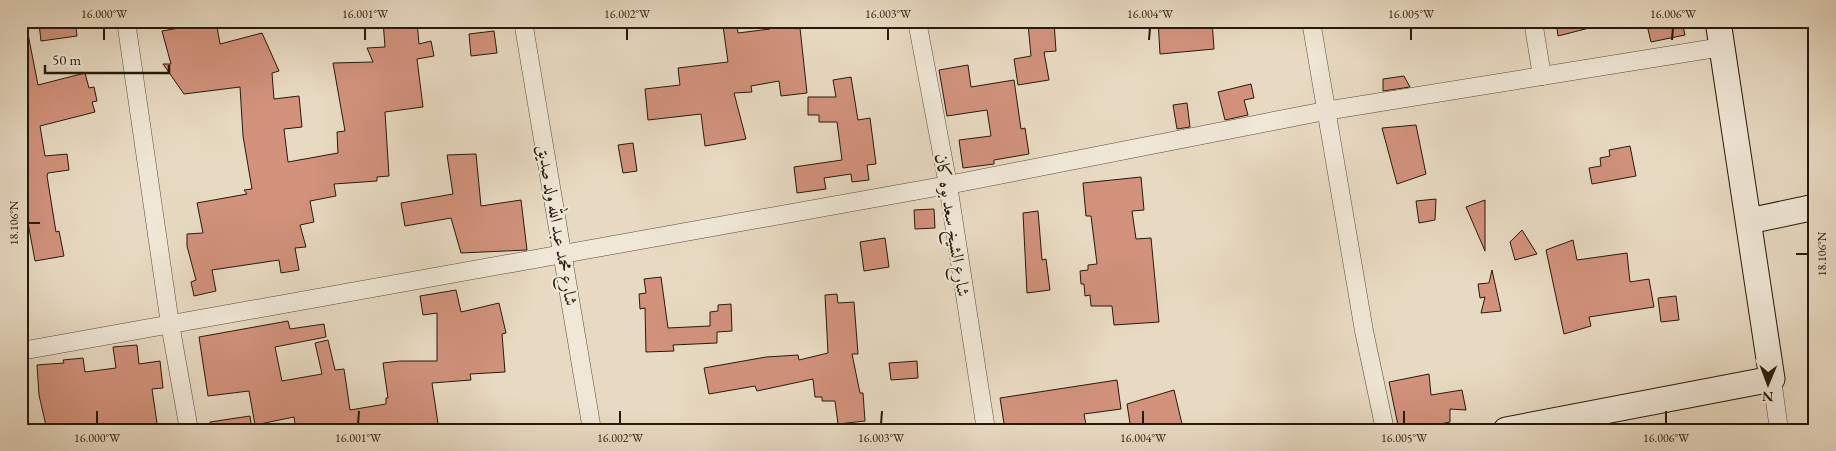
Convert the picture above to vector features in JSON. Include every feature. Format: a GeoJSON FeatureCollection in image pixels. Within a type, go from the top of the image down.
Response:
{"type":"FeatureCollection","features":[{"type":"Feature","properties":{"kind":"street"},"geometry":{"type":"LineString","coordinates":[[126,21],[170,324],[189,430]]}},
{"type":"Feature","properties":{"kind":"street","name":"شارع محمد عبد الله ولد صديق"},"geometry":{"type":"LineString","coordinates":[[523,21],[564,255],[592,430]]}},
{"type":"Feature","properties":{"kind":"street","name":"شارع الشيخ سعد بوه كان"},"geometry":{"type":"LineString","coordinates":[[917,21],[948,185],[986,430]]}},
{"type":"Feature","properties":{"kind":"street"},"geometry":{"type":"LineString","coordinates":[[1311,21],[1364,331],[1384,430]]}},
{"type":"Feature","properties":{"kind":"street"},"geometry":{"type":"LineString","coordinates":[[1533,21],[1542,76]]}},
{"type":"Feature","properties":{"kind":"street"},"geometry":{"type":"LineString","coordinates":[[1718,21],[1779,430]]}},
{"type":"Feature","properties":{"kind":"street"},"geometry":{"type":"LineString","coordinates":[[21,351],[948,185],[1326,111],[1722,47]]}},
{"type":"Feature","properties":{"kind":"street"},"geometry":{"type":"LineString","coordinates":[[1749,221],[1815,207]]}},
{"type":"Feature","properties":{"kind":"street"},"geometry":{"type":"LineString","coordinates":[[1506,430],[1772,379]]}},
{"type":"Feature","properties":{"kind":"building"},"geometry":{"type":"Polygon","coordinates":[[[75,21],[77,36],[41,41],[39,24],[75,21]]]}},
{"type":"Feature","properties":{"kind":"building"},"geometry":{"type":"Polygon","coordinates":[[[177,21],[216,21],[220,44],[262,33],[279,71],[272,73],[274,99],[299,96],[302,127],[284,129],[288,162],[338,153],[337,132],[345,131],[333,63],[373,62],[367,48],[385,47],[383,21],[417,21],[419,44],[431,41],[434,56],[417,59],[423,107],[385,112],[389,176],[377,177],[377,181],[334,184],[336,196],[310,201],[314,222],[300,225],[306,247],[295,248],[299,270],[281,273],[279,260],[212,270],[216,291],[194,296],[191,282],[196,280],[187,246],[187,234],[203,233],[197,203],[247,194],[244,190],[252,189],[243,136],[240,87],[184,94],[163,64],[171,64],[162,31],[179,28],[177,21]]]}},
{"type":"Feature","properties":{"kind":"building"},"geometry":{"type":"Polygon","coordinates":[[[769,21],[795,21],[796,29],[800,28],[807,93],[781,96],[779,81],[751,86],[752,92],[734,93],[746,139],[705,146],[701,114],[648,120],[645,89],[680,85],[678,68],[728,62],[723,26],[737,24],[738,33],[770,29],[769,21]]]}},
{"type":"Feature","properties":{"kind":"building"},"geometry":{"type":"Polygon","coordinates":[[[1158,21],[1212,21],[1214,49],[1160,54],[1158,21]]]}},
{"type":"Feature","properties":{"kind":"building"},"geometry":{"type":"Polygon","coordinates":[[[1556,21],[1597,21],[1597,26],[1558,36],[1556,21]]]}},
{"type":"Feature","properties":{"kind":"building"},"geometry":{"type":"Polygon","coordinates":[[[1646,21],[1682,21],[1685,35],[1651,42],[1646,21]]]}},
{"type":"Feature","properties":{"kind":"building"},"geometry":{"type":"Polygon","coordinates":[[[1054,22],[1056,51],[1044,52],[1049,80],[1018,85],[1014,59],[1031,56],[1028,24],[1054,22]]]}},
{"type":"Feature","properties":{"kind":"building"},"geometry":{"type":"Polygon","coordinates":[[[494,31],[497,53],[471,56],[469,34],[494,31]]]}},
{"type":"Feature","properties":{"kind":"building"},"geometry":{"type":"Polygon","coordinates":[[[28,34],[38,85],[85,73],[89,88],[94,87],[97,101],[92,102],[95,112],[40,126],[45,156],[67,154],[69,170],[48,173],[47,176],[56,232],[59,231],[64,256],[35,261],[28,223],[21,224],[21,35],[28,34]]]}},
{"type":"Feature","properties":{"kind":"building"},"geometry":{"type":"Polygon","coordinates":[[[968,65],[971,87],[1014,80],[1021,129],[1025,128],[1029,154],[994,160],[994,164],[963,168],[959,140],[991,136],[987,110],[947,116],[939,70],[968,65]]]}},
{"type":"Feature","properties":{"kind":"building"},"geometry":{"type":"Polygon","coordinates":[[[1404,76],[1410,87],[1383,91],[1383,79],[1404,76]]]}},
{"type":"Feature","properties":{"kind":"building"},"geometry":{"type":"Polygon","coordinates":[[[851,77],[858,120],[870,118],[876,164],[867,165],[869,180],[852,182],[851,174],[824,178],[826,189],[797,193],[794,167],[842,160],[837,122],[819,122],[819,115],[808,115],[808,97],[836,97],[833,80],[851,77]]]}},
{"type":"Feature","properties":{"kind":"building"},"geometry":{"type":"Polygon","coordinates":[[[1251,84],[1254,98],[1244,100],[1248,115],[1225,120],[1218,92],[1251,84]]]}},
{"type":"Feature","properties":{"kind":"building"},"geometry":{"type":"Polygon","coordinates":[[[1187,103],[1190,127],[1177,129],[1173,105],[1187,103]]]}},
{"type":"Feature","properties":{"kind":"building"},"geometry":{"type":"Polygon","coordinates":[[[1416,125],[1426,174],[1397,184],[1382,128],[1416,125]]]}},
{"type":"Feature","properties":{"kind":"building"},"geometry":{"type":"Polygon","coordinates":[[[633,143],[637,171],[623,173],[618,145],[633,143]]]}},
{"type":"Feature","properties":{"kind":"building"},"geometry":{"type":"Polygon","coordinates":[[[1630,146],[1636,176],[1592,184],[1589,168],[1601,166],[1600,158],[1610,156],[1609,150],[1630,146]]]}},
{"type":"Feature","properties":{"kind":"building"},"geometry":{"type":"Polygon","coordinates":[[[476,154],[481,206],[521,200],[527,250],[461,253],[451,218],[405,226],[401,203],[453,194],[447,155],[476,154]]]}},
{"type":"Feature","properties":{"kind":"building"},"geometry":{"type":"Polygon","coordinates":[[[1141,177],[1144,210],[1132,211],[1136,239],[1151,238],[1159,322],[1114,325],[1112,306],[1091,306],[1090,295],[1085,296],[1084,284],[1081,284],[1080,271],[1088,270],[1088,265],[1097,264],[1091,216],[1086,216],[1083,183],[1141,177]]]}},
{"type":"Feature","properties":{"kind":"building"},"geometry":{"type":"Polygon","coordinates":[[[1436,199],[1435,220],[1419,223],[1416,201],[1436,199]]]}},
{"type":"Feature","properties":{"kind":"building"},"geometry":{"type":"Polygon","coordinates":[[[1485,200],[1485,251],[1466,207],[1485,200]]]}},
{"type":"Feature","properties":{"kind":"building"},"geometry":{"type":"Polygon","coordinates":[[[934,209],[935,228],[915,229],[914,210],[934,209]]]}},
{"type":"Feature","properties":{"kind":"building"},"geometry":{"type":"Polygon","coordinates":[[[1038,211],[1042,260],[1046,259],[1050,290],[1027,293],[1023,213],[1038,211]]]}},
{"type":"Feature","properties":{"kind":"building"},"geometry":{"type":"Polygon","coordinates":[[[1522,230],[1537,254],[1515,260],[1510,242],[1522,230]]]}},
{"type":"Feature","properties":{"kind":"building"},"geometry":{"type":"Polygon","coordinates":[[[885,238],[889,267],[864,271],[860,242],[885,238]]]}},
{"type":"Feature","properties":{"kind":"building"},"geometry":{"type":"Polygon","coordinates":[[[1573,240],[1577,260],[1627,253],[1630,282],[1649,279],[1654,307],[1589,317],[1591,326],[1564,334],[1546,250],[1573,240]]]}},
{"type":"Feature","properties":{"kind":"building"},"geometry":{"type":"Polygon","coordinates":[[[1492,270],[1501,311],[1481,313],[1485,297],[1480,298],[1478,284],[1489,283],[1492,270]]]}},
{"type":"Feature","properties":{"kind":"building"},"geometry":{"type":"Polygon","coordinates":[[[661,277],[668,328],[710,326],[710,312],[718,311],[718,305],[731,304],[732,331],[717,332],[717,343],[673,345],[674,351],[646,352],[645,308],[640,309],[639,294],[646,293],[644,279],[661,277]]]}},
{"type":"Feature","properties":{"kind":"building"},"geometry":{"type":"Polygon","coordinates":[[[456,290],[461,312],[499,303],[506,333],[502,334],[505,372],[470,374],[471,380],[432,383],[439,430],[296,430],[294,417],[255,425],[249,391],[208,396],[199,337],[288,321],[290,329],[324,324],[326,337],[275,347],[282,381],[322,374],[315,343],[328,340],[335,370],[344,369],[350,410],[386,404],[386,398],[388,398],[383,363],[437,361],[437,313],[423,315],[420,296],[456,290]]]}},
{"type":"Feature","properties":{"kind":"building"},"geometry":{"type":"Polygon","coordinates":[[[837,294],[838,303],[854,302],[858,354],[852,354],[860,393],[863,393],[865,421],[838,424],[835,401],[822,401],[822,397],[815,397],[813,379],[757,391],[755,386],[709,394],[704,368],[766,357],[798,355],[799,360],[828,353],[825,295],[837,294]]]}},
{"type":"Feature","properties":{"kind":"building"},"geometry":{"type":"Polygon","coordinates":[[[1676,296],[1679,320],[1661,322],[1658,298],[1676,296]]]}},
{"type":"Feature","properties":{"kind":"building"},"geometry":{"type":"Polygon","coordinates":[[[137,345],[139,364],[160,361],[163,388],[152,389],[158,430],[47,430],[39,395],[37,365],[64,363],[63,360],[83,358],[85,372],[116,368],[113,347],[137,345]]]}},
{"type":"Feature","properties":{"kind":"building"},"geometry":{"type":"Polygon","coordinates":[[[917,361],[918,378],[891,380],[889,363],[917,361]]]}},
{"type":"Feature","properties":{"kind":"building"},"geometry":{"type":"Polygon","coordinates":[[[1429,374],[1431,395],[1462,390],[1466,410],[1450,409],[1450,422],[1412,430],[1399,430],[1389,382],[1429,374]]]}},
{"type":"Feature","properties":{"kind":"building"},"geometry":{"type":"Polygon","coordinates":[[[1117,380],[1121,409],[1084,414],[1087,430],[1005,430],[1000,398],[1117,380]]]}},
{"type":"Feature","properties":{"kind":"building"},"geometry":{"type":"Polygon","coordinates":[[[1174,390],[1182,424],[1150,430],[1131,430],[1127,404],[1174,390]]]}},
{"type":"Feature","properties":{"kind":"building"},"geometry":{"type":"Polygon","coordinates":[[[250,416],[252,430],[210,430],[210,422],[250,416]]]}}]}
